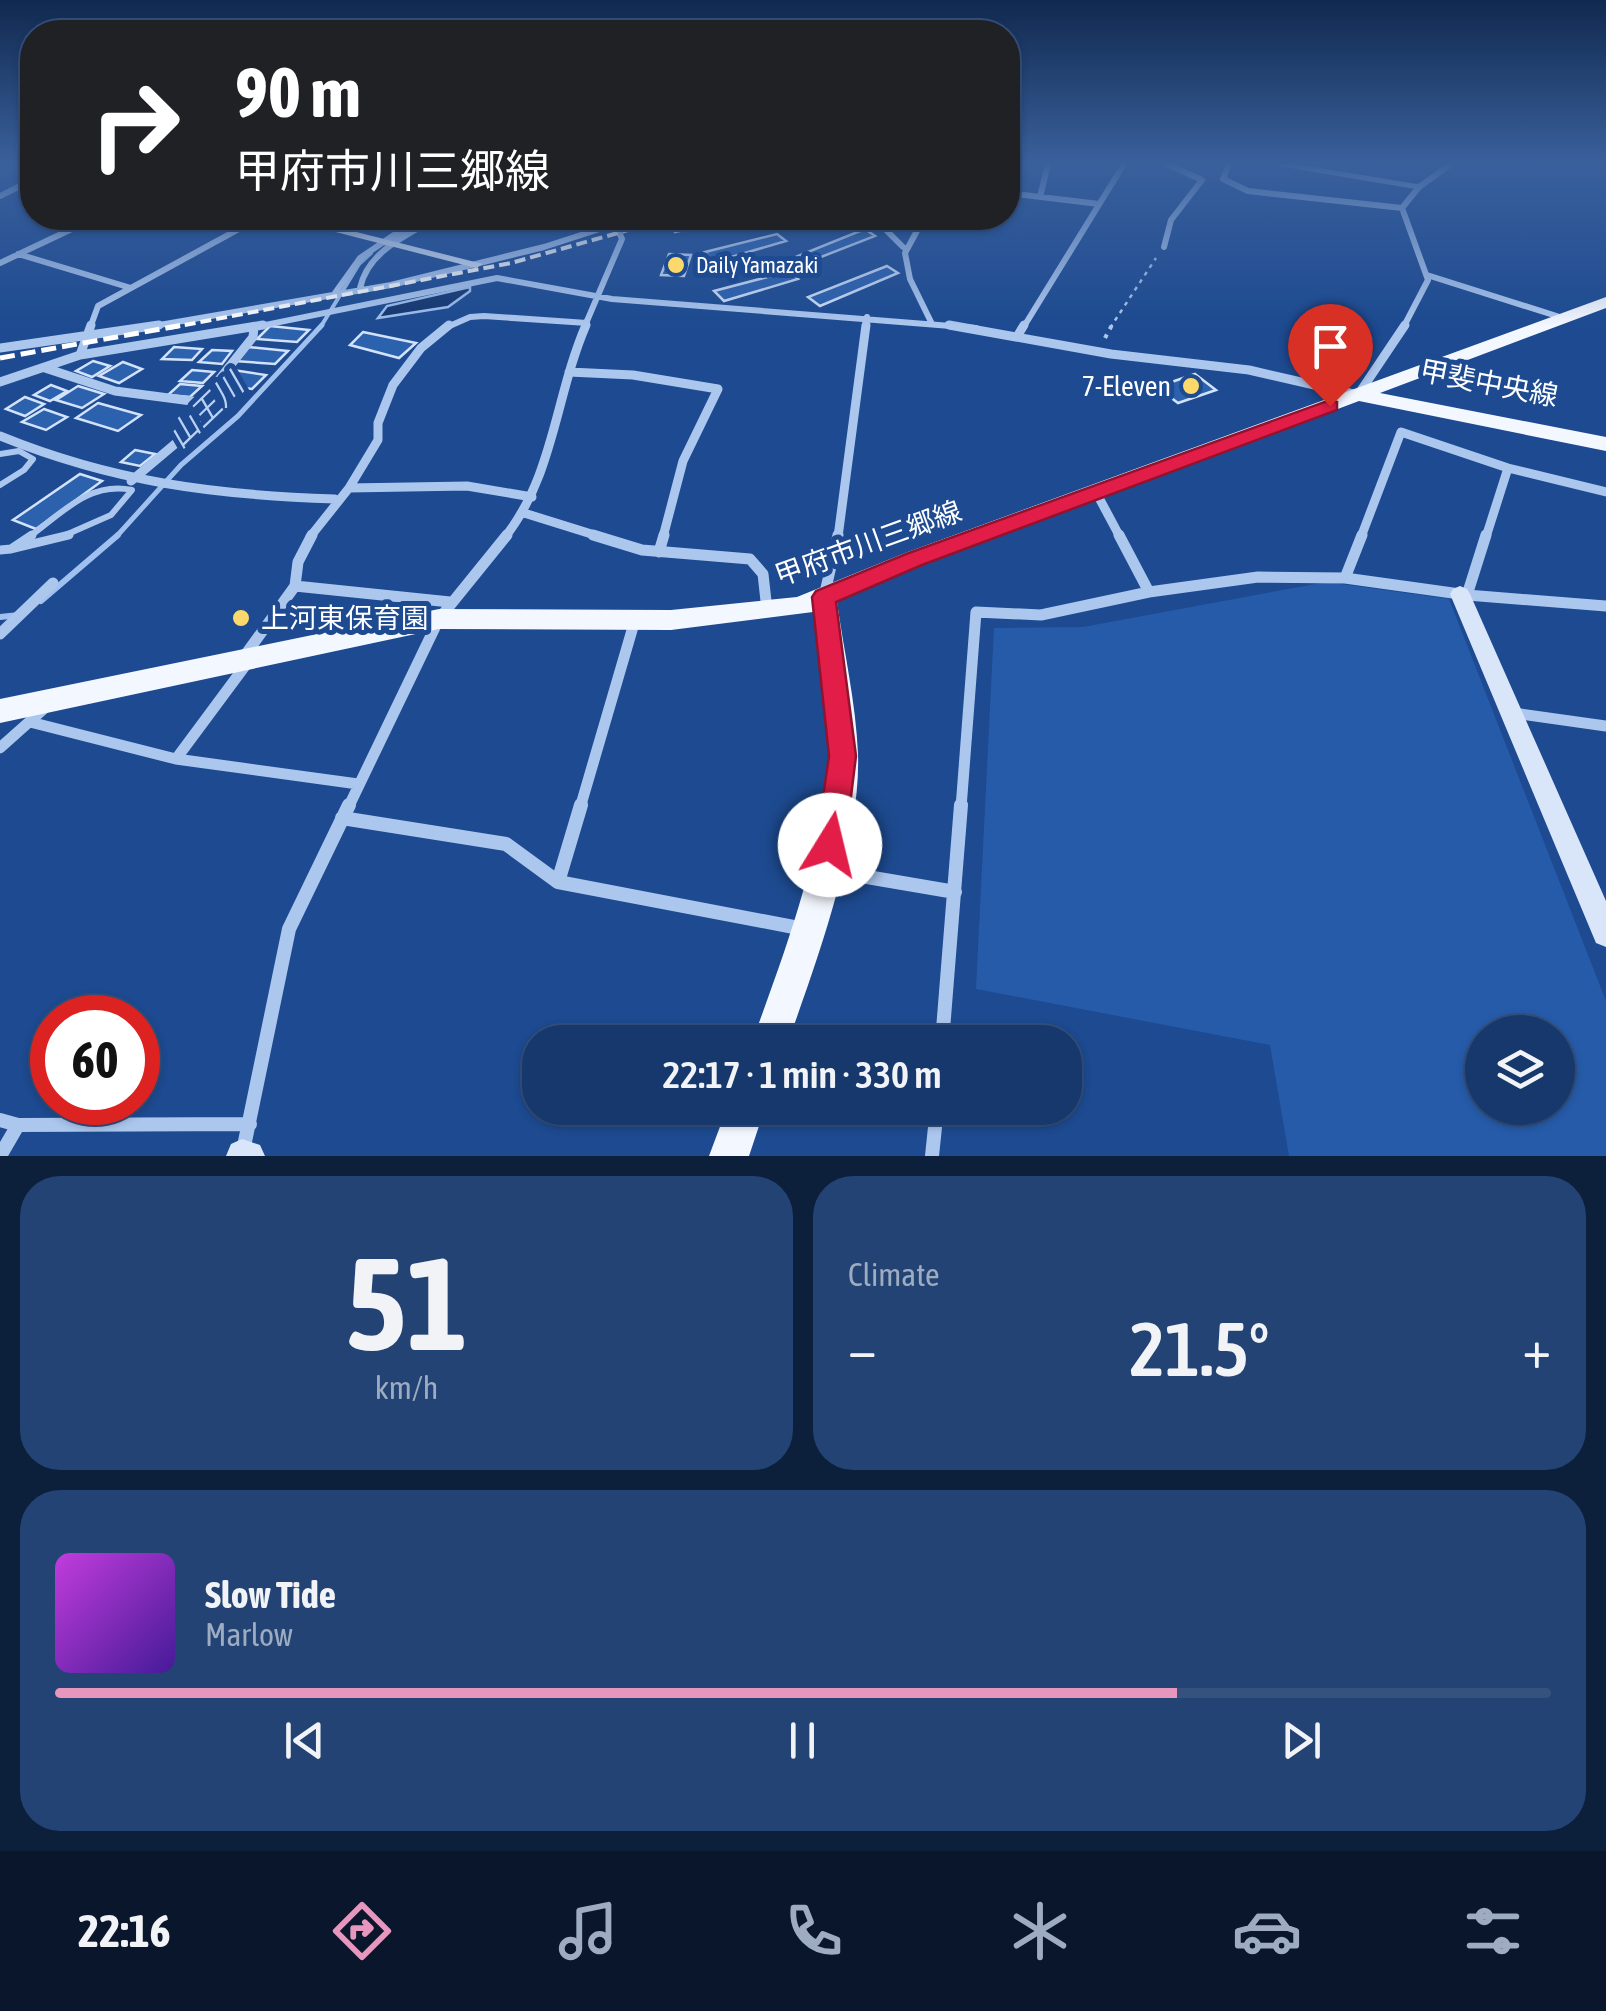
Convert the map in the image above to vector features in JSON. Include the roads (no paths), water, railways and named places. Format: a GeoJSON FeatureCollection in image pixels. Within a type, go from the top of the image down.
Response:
{"type":"FeatureCollection","features":[{"type":"Feature","properties":{"kind":"main road","name":"甲府市川三郷線"},"geometry":{"type":"LineString","coordinates":[[0,711],[247,658],[444,610],[635,620],[767,613],[800,607],[914,559],[1606,302]]}},
{"type":"Feature","properties":{"kind":"main road","name":"甲斐中央線"},"geometry":{"type":"LineString","coordinates":[[1358,395],[1606,444]]}},
{"type":"Feature","properties":{"kind":"main road"},"geometry":{"type":"LineString","coordinates":[[776,1025],[810,930],[826,870],[843,756],[824,597]]}},
{"type":"Feature","properties":{"kind":"main road"},"geometry":{"type":"LineString","coordinates":[[729,1156],[740,1125]]}},
{"type":"Feature","properties":{"kind":"street"},"geometry":{"type":"LineString","coordinates":[[1018,334],[1090,218]]}},
{"type":"Feature","properties":{"kind":"street"},"geometry":{"type":"LineString","coordinates":[[1164,246],[1173,218]]}},
{"type":"Feature","properties":{"kind":"street"},"geometry":{"type":"LineString","coordinates":[[0,382],[80,355],[254,327],[496,278],[599,297],[867,317],[1018,334],[1099,351],[1250,370],[1358,395],[1395,344],[1428,280],[1406,218]]}},
{"type":"Feature","properties":{"kind":"street"},"geometry":{"type":"LineString","coordinates":[[0,263],[69,230]]}},
{"type":"Feature","properties":{"kind":"street"},"geometry":{"type":"LineString","coordinates":[[80,355],[98,306],[238,230]]}},
{"type":"Feature","properties":{"kind":"street"},"geometry":{"type":"LineString","coordinates":[[338,230],[476,264]]}},
{"type":"Feature","properties":{"kind":"street"},"geometry":{"type":"LineString","coordinates":[[356,289],[365,270],[404,230]]}},
{"type":"Feature","properties":{"kind":"street"},"geometry":{"type":"LineString","coordinates":[[337,293],[351,266],[412,230]]}},
{"type":"Feature","properties":{"kind":"street"},"geometry":{"type":"LineString","coordinates":[[0,348],[337,293],[476,264],[584,230]]}},
{"type":"Feature","properties":{"kind":"street"},"geometry":{"type":"LineString","coordinates":[[0,1120],[246,1148],[289,928],[444,610],[502,544],[524,513],[542,476],[569,372],[622,238],[619,230]]}},
{"type":"Feature","properties":{"kind":"street"},"geometry":{"type":"LineString","coordinates":[[887,230],[902,247]]}},
{"type":"Feature","properties":{"kind":"street"},"geometry":{"type":"LineString","coordinates":[[916,230],[902,247],[902,260],[932,324]]}},
{"type":"Feature","properties":{"kind":"street"},"geometry":{"type":"LineString","coordinates":[[18,254],[131,288]]}},
{"type":"Feature","properties":{"kind":"street"},"geometry":{"type":"LineString","coordinates":[[1427,276],[1563,318]]}},
{"type":"Feature","properties":{"kind":"street"},"geometry":{"type":"LineString","coordinates":[[176,759],[294,586],[297,563],[335,499],[350,488],[378,440],[374,422],[381,406],[401,371],[428,342],[466,317],[587,323]]}},
{"type":"Feature","properties":{"kind":"street"},"geometry":{"type":"LineString","coordinates":[[824,597],[836,549],[867,317]]}},
{"type":"Feature","properties":{"kind":"street"},"geometry":{"type":"LineString","coordinates":[[201,402],[252,337],[254,327]]}},
{"type":"Feature","properties":{"kind":"street"},"geometry":{"type":"LineString","coordinates":[[44,367],[115,390],[206,403],[212,412],[131,482]]}},
{"type":"Feature","properties":{"kind":"street"},"geometry":{"type":"LineString","coordinates":[[569,372],[633,375],[718,389],[683,462],[659,552]]}},
{"type":"Feature","properties":{"kind":"street"},"geometry":{"type":"LineString","coordinates":[[1345,578],[1401,432],[1508,468],[1606,492]]}},
{"type":"Feature","properties":{"kind":"street"},"geometry":{"type":"LineString","coordinates":[[0,436],[26,451],[168,490],[335,499]]}},
{"type":"Feature","properties":{"kind":"street"},"geometry":{"type":"LineString","coordinates":[[1508,468],[1464,595],[1606,933]]}},
{"type":"Feature","properties":{"kind":"street"},"geometry":{"type":"LineString","coordinates":[[350,488],[468,486],[532,497]]}},
{"type":"Feature","properties":{"kind":"street"},"geometry":{"type":"LineString","coordinates":[[1097,494],[1149,592]]}},
{"type":"Feature","properties":{"kind":"street"},"geometry":{"type":"LineString","coordinates":[[524,513],[659,552],[750,559],[759,564],[764,574],[767,613]]}},
{"type":"Feature","properties":{"kind":"street"},"geometry":{"type":"LineString","coordinates":[[943,1025],[976,612],[1041,615],[1149,592],[1258,576],[1345,578],[1464,595],[1606,606]]}},
{"type":"Feature","properties":{"kind":"street"},"geometry":{"type":"LineString","coordinates":[[0,634],[53,583]]}},
{"type":"Feature","properties":{"kind":"street"},"geometry":{"type":"LineString","coordinates":[[294,586],[444,610]]}},
{"type":"Feature","properties":{"kind":"street"},"geometry":{"type":"LineString","coordinates":[[558,882],[635,620]]}},
{"type":"Feature","properties":{"kind":"street"},"geometry":{"type":"LineString","coordinates":[[0,748],[56,699]]}},
{"type":"Feature","properties":{"kind":"street"},"geometry":{"type":"LineString","coordinates":[[1512,712],[1606,726]]}},
{"type":"Feature","properties":{"kind":"street"},"geometry":{"type":"LineString","coordinates":[[30,722],[176,759],[358,784]]}},
{"type":"Feature","properties":{"kind":"street"},"geometry":{"type":"LineString","coordinates":[[342,818],[506,844],[558,882],[810,930]]}},
{"type":"Feature","properties":{"kind":"street"},"geometry":{"type":"LineString","coordinates":[[826,870],[955,892]]}},
{"type":"Feature","properties":{"kind":"street"},"geometry":{"type":"LineString","coordinates":[[0,1156],[18,1125]]}},
{"type":"Feature","properties":{"kind":"street"},"geometry":{"type":"LineString","coordinates":[[932,1156],[935,1125]]}},
{"type":"Feature","properties":{"kind":"lane"},"geometry":{"type":"LineString","coordinates":[[0,454],[26,451],[34,459],[0,484]]}},
{"type":"Feature","properties":{"kind":"lane"},"geometry":{"type":"LineString","coordinates":[[114,485],[132,490],[124,505],[105,520],[2,547],[95,490],[114,485]]}},
{"type":"Feature","properties":{"kind":"waterway","name":"山王川"},"geometry":{"type":"LineString","coordinates":[[386,244],[408,230]]}},
{"type":"Feature","properties":{"kind":"waterway","name":"山王川"},"geometry":{"type":"LineString","coordinates":[[321,326],[359,264],[371,253]]}},
{"type":"Feature","properties":{"kind":"waterway","name":"山王川"},"geometry":{"type":"LineString","coordinates":[[117,536],[181,465],[238,416],[321,326]]}},
{"type":"Feature","properties":{"kind":"waterway","name":"山王川"},"geometry":{"type":"LineString","coordinates":[[41,601],[117,536]]}},
{"type":"Feature","properties":{"kind":"waterway","name":"山王川"},"geometry":{"type":"LineString","coordinates":[[0,617],[19,615]]}},
{"type":"Feature","properties":{"kind":"railway"},"geometry":{"type":"LineString","coordinates":[[169,328],[511,263],[628,230]]}},
{"type":"Feature","properties":{"kind":"railway"},"geometry":{"type":"LineString","coordinates":[[0,358],[183,325]]}},
{"type":"Feature","properties":{"kind":"place","name":"Daily Yamazaki"},"geometry":{"type":"Point","coordinates":[676,265]}},
{"type":"Feature","properties":{"kind":"place","name":"7-Eleven"},"geometry":{"type":"Point","coordinates":[1191,386]}},
{"type":"Feature","properties":{"kind":"place","name":"上河東保育園"},"geometry":{"type":"Point","coordinates":[241,618]}}]}
